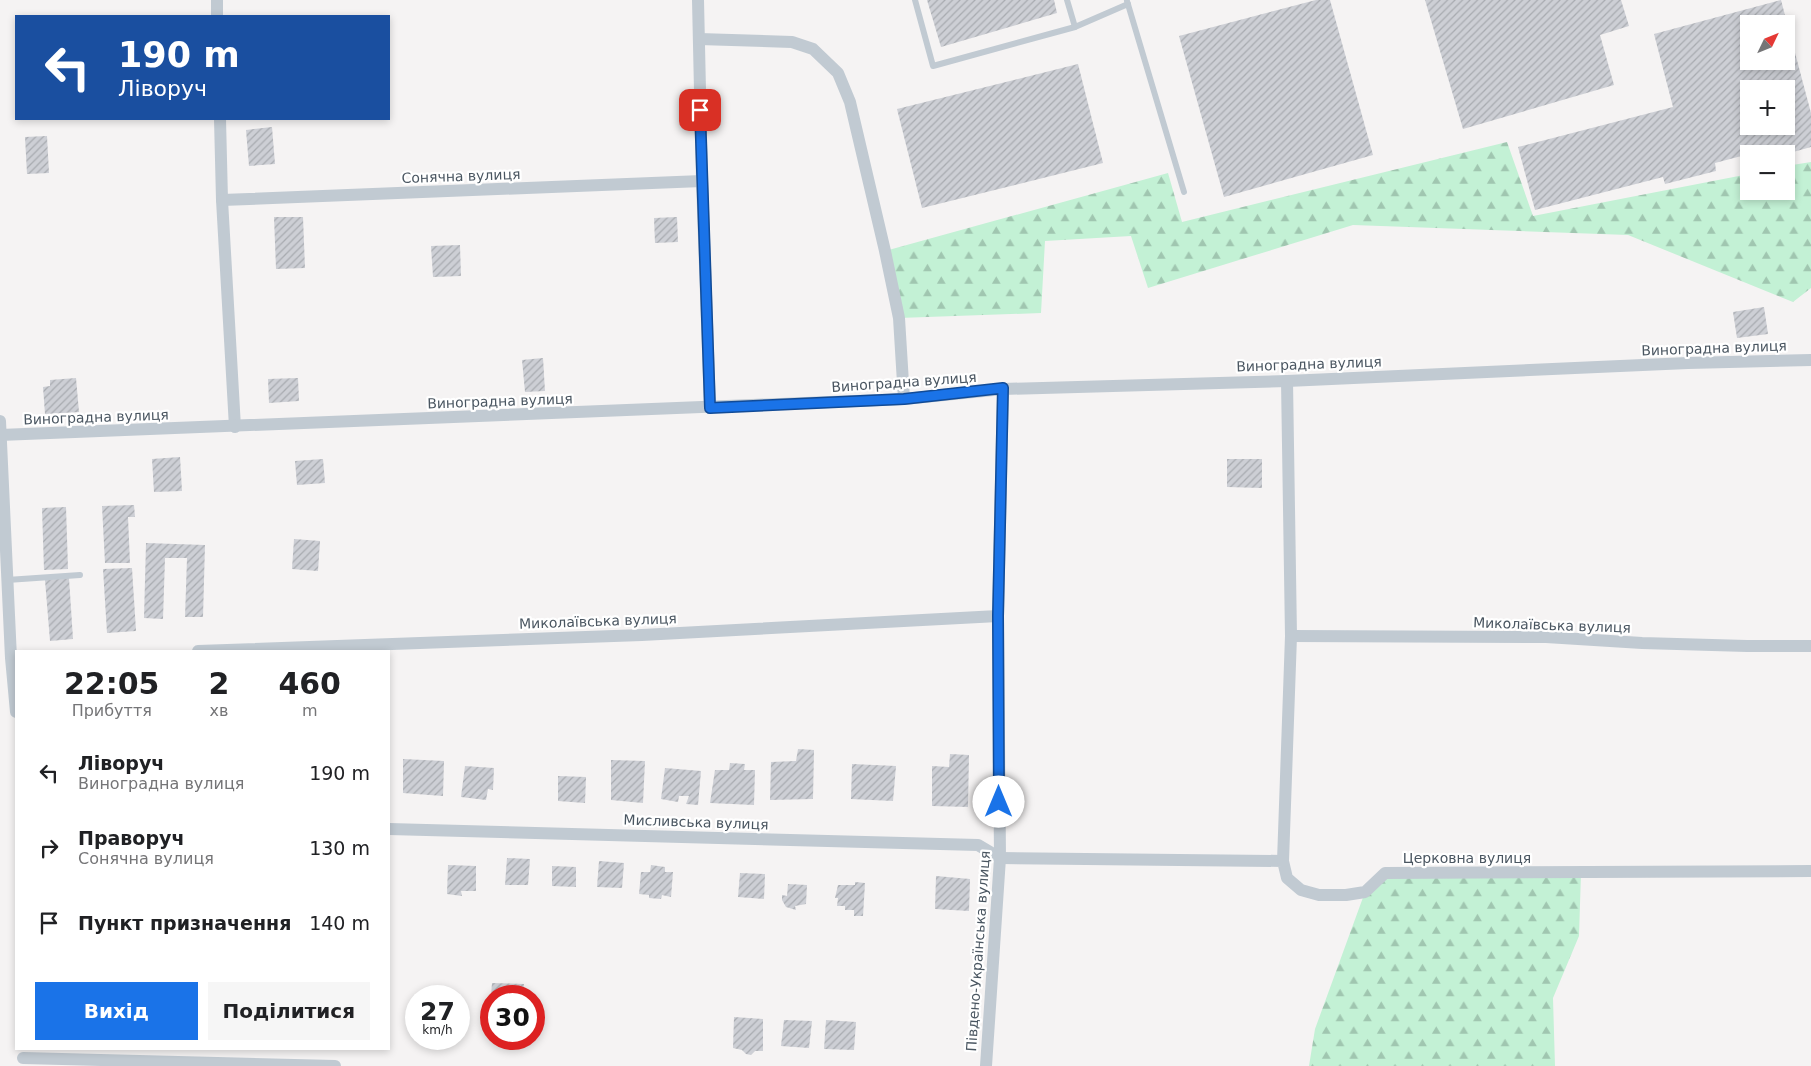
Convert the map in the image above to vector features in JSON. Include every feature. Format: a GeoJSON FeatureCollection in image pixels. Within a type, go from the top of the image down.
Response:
{"type":"FeatureCollection","features":[{"type":"Feature","properties":{"kind":"street"},"geometry":{"type":"LineString","coordinates":[[217,0],[217,15]]}},
{"type":"Feature","properties":{"kind":"street"},"geometry":{"type":"LineString","coordinates":[[698,0],[710,408]]}},
{"type":"Feature","properties":{"kind":"street"},"geometry":{"type":"LineString","coordinates":[[699,40],[792,42],[813,49],[838,73],[850,102],[899,318],[904,399]]}},
{"type":"Feature","properties":{"kind":"street"},"geometry":{"type":"LineString","coordinates":[[220,120],[222,200],[235,427]]}},
{"type":"Feature","properties":{"kind":"street","name":"Сонячна вулиця"},"geometry":{"type":"LineString","coordinates":[[222,200],[702,181]]}},
{"type":"Feature","properties":{"kind":"street","name":"Виноградна вулиця"},"geometry":{"type":"LineString","coordinates":[[0,435],[904,399],[1003,388],[1287,381],[1678,363],[1811,360]]}},
{"type":"Feature","properties":{"kind":"street"},"geometry":{"type":"LineString","coordinates":[[1000,858],[1283,861],[1291,636],[1287,381]]}},
{"type":"Feature","properties":{"kind":"street","name":"Південо-Українська вулиця"},"geometry":{"type":"LineString","coordinates":[[986,1066],[1000,858],[998,616],[1003,388]]}},
{"type":"Feature","properties":{"kind":"street"},"geometry":{"type":"LineString","coordinates":[[0,421],[9,658],[15,704]]}},
{"type":"Feature","properties":{"kind":"street","name":"Миколаївська вулиця"},"geometry":{"type":"LineString","coordinates":[[226,650],[642,635],[998,616]]}},
{"type":"Feature","properties":{"kind":"street","name":"Миколаївська вулиця"},"geometry":{"type":"LineString","coordinates":[[1291,636],[1546,637],[1642,643],[1811,646]]}},
{"type":"Feature","properties":{"kind":"street","name":"Мисливська вулиця"},"geometry":{"type":"LineString","coordinates":[[390,829],[978,845],[1000,858]]}},
{"type":"Feature","properties":{"kind":"street","name":"Церковна вулиця"},"geometry":{"type":"LineString","coordinates":[[1283,861],[1287,878],[1301,890],[1319,895],[1346,895],[1365,892],[1385,873],[1811,870]]}},
{"type":"Feature","properties":{"kind":"street"},"geometry":{"type":"LineString","coordinates":[[24,1058],[335,1066]]}},
{"type":"Feature","properties":{"kind":"lane"},"geometry":{"type":"LineString","coordinates":[[915,0],[933,66],[1075,27],[1127,2],[1184,192]]}},
{"type":"Feature","properties":{"kind":"lane"},"geometry":{"type":"LineString","coordinates":[[1067,0],[1075,27]]}},
{"type":"Feature","properties":{"kind":"lane"},"geometry":{"type":"LineString","coordinates":[[7,580],[80,575]]}},
{"type":"Feature","properties":{"kind":"green space"},"geometry":{"type":"Polygon","coordinates":[[[1507,142],[1533,216],[1740,176],[1740,200],[1795,200],[1795,165],[1811,162],[1811,288],[1793,302],[1628,235],[1353,225],[1148,288],[1131,236],[1045,241],[1041,313],[899,318],[885,251],[1168,173],[1182,222],[1507,142]]]}},
{"type":"Feature","properties":{"kind":"green space"},"geometry":{"type":"Polygon","coordinates":[[[1385,873],[1581,873],[1579,936],[1553,998],[1555,1066],[1309,1066],[1315,1029],[1365,892],[1385,873]]]}},
{"type":"Feature","properties":{"kind":"building"},"geometry":{"type":"Polygon","coordinates":[[[927,0],[1054,0],[1057,13],[941,47],[927,0]]]}},
{"type":"Feature","properties":{"kind":"building"},"geometry":{"type":"Polygon","coordinates":[[[1316,0],[1330,0],[1373,155],[1224,197],[1179,36],[1316,0]]]}},
{"type":"Feature","properties":{"kind":"building"},"geometry":{"type":"Polygon","coordinates":[[[1425,0],[1621,0],[1629,26],[1600,35],[1614,85],[1463,129],[1425,0]]]}},
{"type":"Feature","properties":{"kind":"building"},"geometry":{"type":"Polygon","coordinates":[[[1781,0],[1785,15],[1740,15],[1740,70],[1795,70],[1795,53],[1811,113],[1811,147],[1795,151],[1795,145],[1740,145],[1740,156],[1715,163],[1716,171],[1665,184],[1663,177],[1535,210],[1518,147],[1673,107],[1654,34],[1781,0]]]}},
{"type":"Feature","properties":{"kind":"building"},"geometry":{"type":"Polygon","coordinates":[[[1078,64],[1103,163],[922,208],[897,109],[1078,64]]]}},
{"type":"Feature","properties":{"kind":"building"},"geometry":{"type":"Polygon","coordinates":[[[272,127],[275,164],[249,166],[246,130],[272,127]]]}},
{"type":"Feature","properties":{"kind":"building"},"geometry":{"type":"Polygon","coordinates":[[[47,136],[49,173],[27,174],[25,137],[47,136]]]}},
{"type":"Feature","properties":{"kind":"building"},"geometry":{"type":"Polygon","coordinates":[[[274,217],[303,217],[305,268],[276,269],[274,217]]]}},
{"type":"Feature","properties":{"kind":"building"},"geometry":{"type":"Polygon","coordinates":[[[677,217],[678,242],[655,243],[654,218],[677,217]]]}},
{"type":"Feature","properties":{"kind":"building"},"geometry":{"type":"Polygon","coordinates":[[[460,245],[461,276],[433,277],[431,246],[460,245]]]}},
{"type":"Feature","properties":{"kind":"building"},"geometry":{"type":"Polygon","coordinates":[[[1764,307],[1768,334],[1737,338],[1733,312],[1764,307]]]}},
{"type":"Feature","properties":{"kind":"building"},"geometry":{"type":"Polygon","coordinates":[[[543,358],[545,391],[525,392],[522,360],[543,358]]]}},
{"type":"Feature","properties":{"kind":"building"},"geometry":{"type":"Polygon","coordinates":[[[76,378],[79,412],[45,414],[43,387],[50,386],[50,380],[76,378]]]}},
{"type":"Feature","properties":{"kind":"building"},"geometry":{"type":"Polygon","coordinates":[[[298,378],[299,401],[269,403],[268,379],[298,378]]]}},
{"type":"Feature","properties":{"kind":"building"},"geometry":{"type":"Polygon","coordinates":[[[180,457],[182,491],[154,492],[152,459],[180,457]]]}},
{"type":"Feature","properties":{"kind":"building"},"geometry":{"type":"Polygon","coordinates":[[[323,459],[325,483],[297,485],[295,461],[323,459]]]}},
{"type":"Feature","properties":{"kind":"building"},"geometry":{"type":"Polygon","coordinates":[[[1227,459],[1262,459],[1262,488],[1227,487],[1227,459]]]}},
{"type":"Feature","properties":{"kind":"building"},"geometry":{"type":"Polygon","coordinates":[[[134,505],[135,517],[128,517],[130,563],[105,563],[102,506],[134,505]]]}},
{"type":"Feature","properties":{"kind":"building"},"geometry":{"type":"Polygon","coordinates":[[[66,507],[68,569],[44,570],[42,508],[66,507]]]}},
{"type":"Feature","properties":{"kind":"building"},"geometry":{"type":"Polygon","coordinates":[[[294,539],[320,541],[318,571],[292,569],[294,539]]]}},
{"type":"Feature","properties":{"kind":"building"},"geometry":{"type":"Polygon","coordinates":[[[146,543],[205,545],[203,617],[185,617],[187,558],[165,558],[163,619],[144,618],[146,543]]]}},
{"type":"Feature","properties":{"kind":"building"},"geometry":{"type":"Polygon","coordinates":[[[132,568],[136,631],[107,633],[103,569],[132,568]]]}},
{"type":"Feature","properties":{"kind":"building"},"geometry":{"type":"Polygon","coordinates":[[[69,578],[73,639],[50,641],[45,580],[69,578]]]}},
{"type":"Feature","properties":{"kind":"building"},"geometry":{"type":"Polygon","coordinates":[[[798,749],[814,750],[813,799],[770,800],[771,762],[796,761],[798,749]]]}},
{"type":"Feature","properties":{"kind":"building"},"geometry":{"type":"Polygon","coordinates":[[[950,754],[969,755],[968,807],[932,806],[932,766],[949,767],[950,754]]]}},
{"type":"Feature","properties":{"kind":"building"},"geometry":{"type":"Polygon","coordinates":[[[403,759],[444,761],[443,796],[403,793],[403,759]]]}},
{"type":"Feature","properties":{"kind":"building"},"geometry":{"type":"Polygon","coordinates":[[[611,760],[645,761],[643,803],[611,800],[611,760]]]}},
{"type":"Feature","properties":{"kind":"building"},"geometry":{"type":"Polygon","coordinates":[[[730,763],[745,764],[744,770],[755,770],[754,805],[710,803],[715,770],[729,770],[730,763]]]}},
{"type":"Feature","properties":{"kind":"building"},"geometry":{"type":"Polygon","coordinates":[[[852,764],[896,766],[893,801],[851,799],[852,764]]]}},
{"type":"Feature","properties":{"kind":"building"},"geometry":{"type":"Polygon","coordinates":[[[465,766],[494,768],[493,790],[488,789],[486,800],[461,797],[465,766]]]}},
{"type":"Feature","properties":{"kind":"building"},"geometry":{"type":"Polygon","coordinates":[[[665,768],[701,771],[698,805],[686,804],[689,796],[679,796],[678,802],[661,799],[665,768]]]}},
{"type":"Feature","properties":{"kind":"building"},"geometry":{"type":"Polygon","coordinates":[[[558,776],[586,777],[585,803],[558,801],[558,776]]]}},
{"type":"Feature","properties":{"kind":"building"},"geometry":{"type":"Polygon","coordinates":[[[507,858],[530,859],[528,885],[505,885],[507,858]]]}},
{"type":"Feature","properties":{"kind":"building"},"geometry":{"type":"Polygon","coordinates":[[[599,861],[624,863],[622,888],[597,887],[599,861]]]}},
{"type":"Feature","properties":{"kind":"building"},"geometry":{"type":"Polygon","coordinates":[[[448,865],[476,866],[476,891],[461,891],[462,896],[447,894],[448,865]]]}},
{"type":"Feature","properties":{"kind":"building"},"geometry":{"type":"Polygon","coordinates":[[[651,865],[665,867],[665,872],[673,872],[671,897],[662,895],[661,899],[649,898],[649,895],[639,894],[641,872],[650,872],[651,865]]]}},
{"type":"Feature","properties":{"kind":"building"},"geometry":{"type":"Polygon","coordinates":[[[552,866],[576,867],[576,887],[552,886],[552,866]]]}},
{"type":"Feature","properties":{"kind":"building"},"geometry":{"type":"Polygon","coordinates":[[[740,873],[765,874],[764,899],[738,897],[740,873]]]}},
{"type":"Feature","properties":{"kind":"building"},"geometry":{"type":"Polygon","coordinates":[[[936,876],[970,879],[969,911],[935,909],[936,876]]]}},
{"type":"Feature","properties":{"kind":"building"},"geometry":{"type":"Polygon","coordinates":[[[855,882],[865,883],[863,916],[854,916],[854,910],[845,910],[845,906],[837,906],[838,898],[835,898],[838,885],[855,885],[855,882]]]}},
{"type":"Feature","properties":{"kind":"building"},"geometry":{"type":"Polygon","coordinates":[[[788,884],[807,885],[806,904],[795,906],[796,910],[786,907],[782,900],[782,895],[787,896],[788,884]]]}},
{"type":"Feature","properties":{"kind":"building"},"geometry":{"type":"Polygon","coordinates":[[[492,983],[524,984],[524,985],[492,985],[492,983]]]}},
{"type":"Feature","properties":{"kind":"building"},"geometry":{"type":"Polygon","coordinates":[[[734,1017],[763,1019],[763,1051],[755,1051],[751,1055],[733,1048],[734,1017]]]}},
{"type":"Feature","properties":{"kind":"building"},"geometry":{"type":"Polygon","coordinates":[[[784,1020],[812,1021],[809,1048],[781,1046],[784,1020]]]}},
{"type":"Feature","properties":{"kind":"building"},"geometry":{"type":"Polygon","coordinates":[[[826,1020],[856,1022],[854,1050],[824,1049],[826,1020]]]}},
{"type":"Feature","properties":{"kind":"route"},"geometry":{"type":"LineString","coordinates":[[700,110],[710,408],[904,399],[1003,388],[998,616],[999,802]]}}]}
